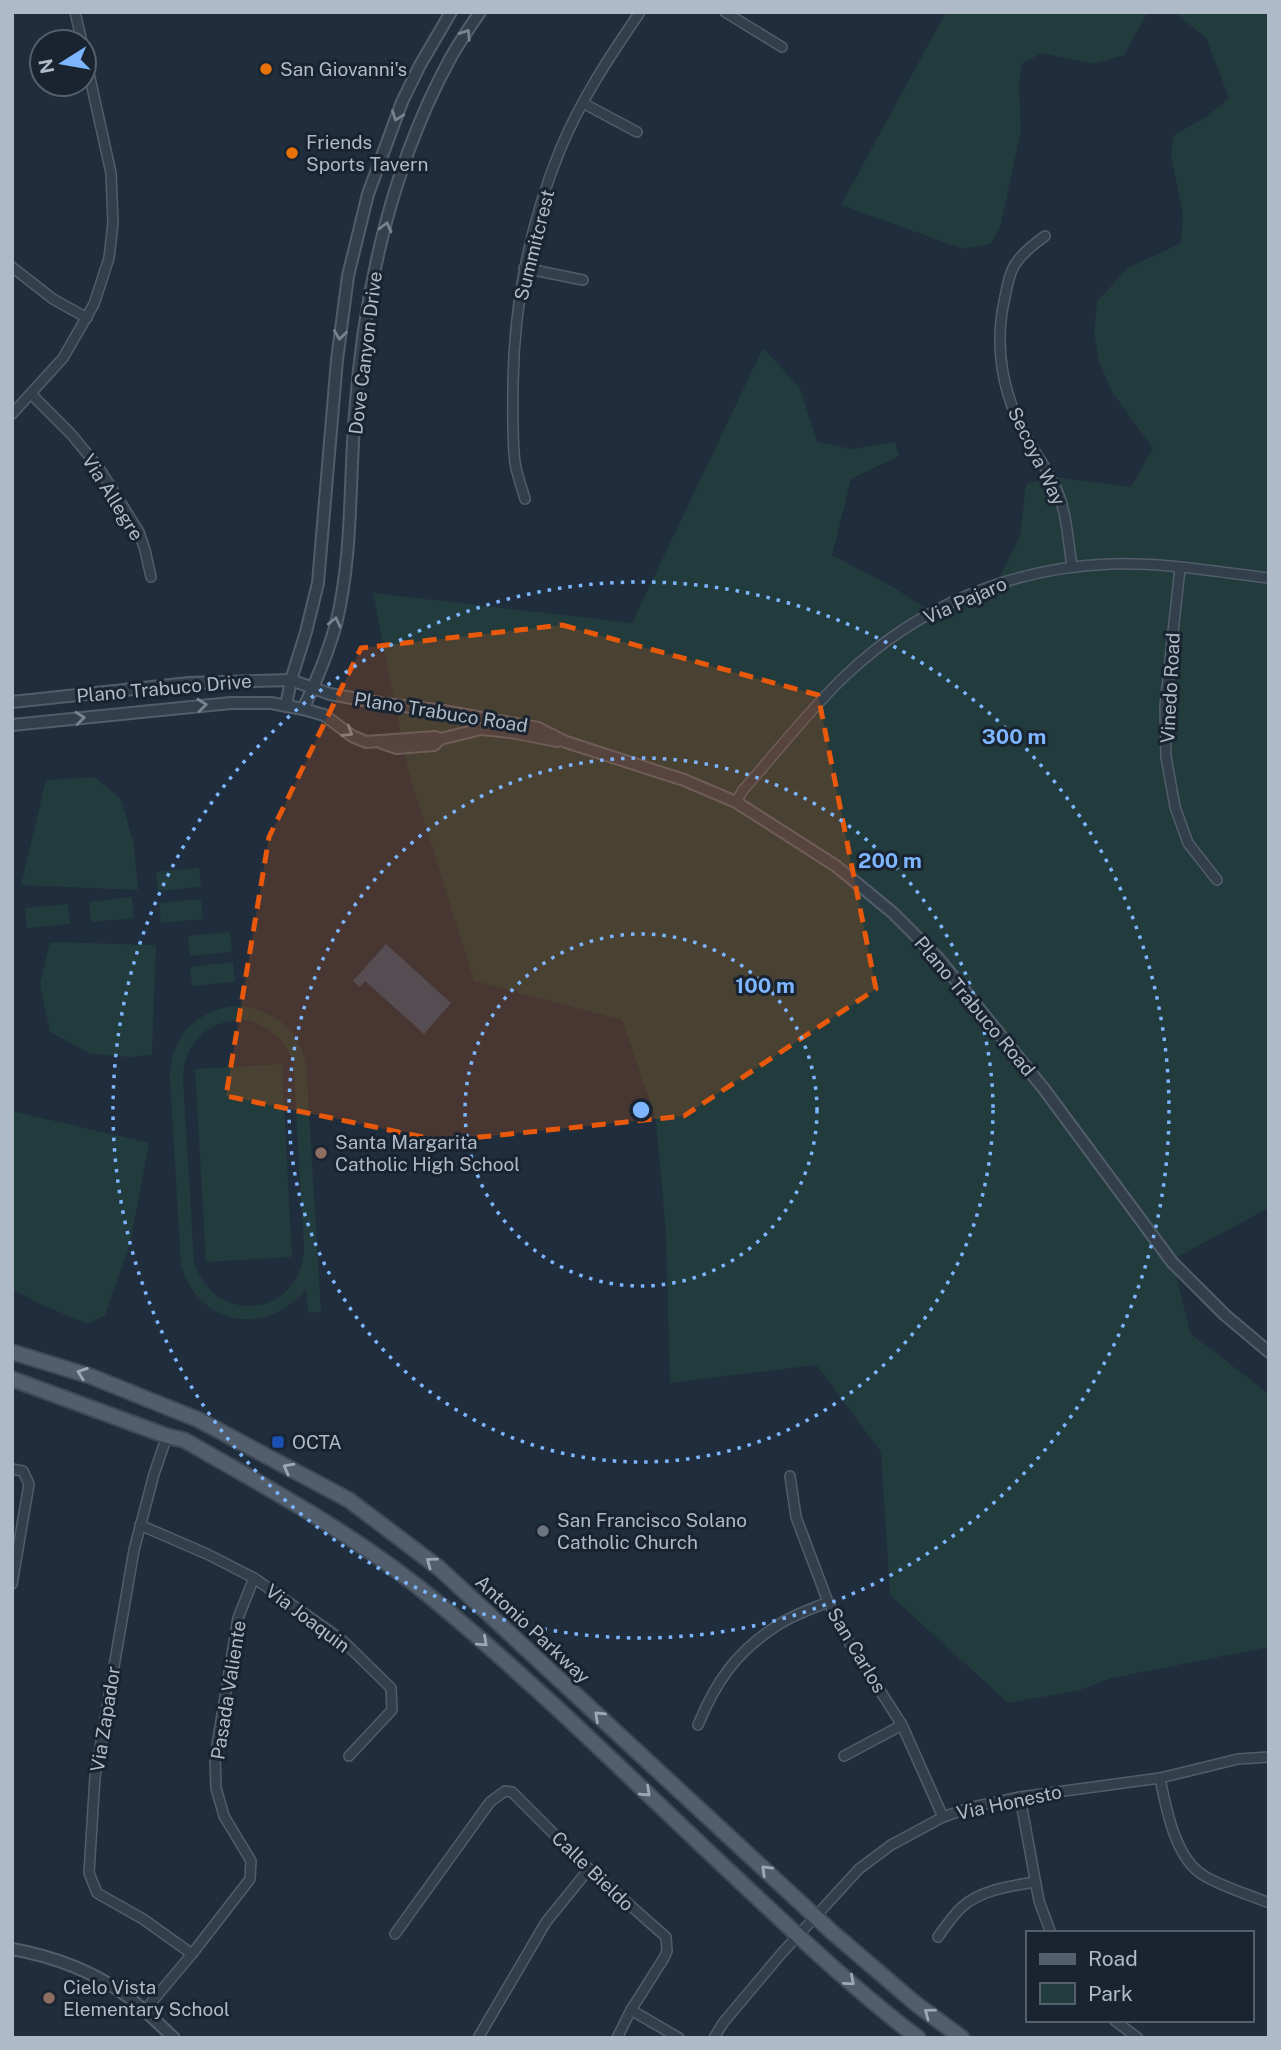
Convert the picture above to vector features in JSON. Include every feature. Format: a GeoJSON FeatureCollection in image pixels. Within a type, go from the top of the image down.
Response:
{"type":"FeatureCollection","features":[{"type":"Feature","properties":{"kind":"main road","name":"Antonio Parkway"},"geometry":{"type":"LineString","coordinates":[[12,1352],[90,1376],[199,1420],[349,1500],[439,1569],[816,1917],[916,2004],[962,2038]]}},
{"type":"Feature","properties":{"kind":"main road"},"geometry":{"type":"LineString","coordinates":[[12,1379],[184,1440],[333,1525],[387,1563],[438,1602],[798,1936],[918,2038]]}},
{"type":"Feature","properties":{"kind":"street","name":"Dove Canyon Drive"},"geometry":{"type":"LineString","coordinates":[[286,706],[318,583],[337,360],[348,276],[368,194],[402,102],[420,65],[452,12]]}},
{"type":"Feature","properties":{"kind":"street","name":"Dove Canyon Drive"},"geometry":{"type":"LineString","coordinates":[[303,709],[314,687],[336,624],[352,486],[354,414],[364,331],[376,264],[396,189],[426,110],[452,56],[480,12]]}},
{"type":"Feature","properties":{"kind":"street","name":"Summitcrest"},"geometry":{"type":"LineString","coordinates":[[526,499],[515,465],[513,400],[513,347],[524,268],[538,214],[556,163],[583,103],[616,46],[640,12]]}},
{"type":"Feature","properties":{"kind":"street"},"geometry":{"type":"LineString","coordinates":[[725,12],[782,47]]}},
{"type":"Feature","properties":{"kind":"street"},"geometry":{"type":"LineString","coordinates":[[12,414],[63,358],[87,318],[103,281],[113,223],[113,198],[111,173],[94,98]]}},
{"type":"Feature","properties":{"kind":"street"},"geometry":{"type":"LineString","coordinates":[[583,103],[636,132]]}},
{"type":"Feature","properties":{"kind":"street","name":"Secoya Way"},"geometry":{"type":"LineString","coordinates":[[1045,236],[1026,251],[1011,274],[1002,306],[999,354],[1007,392],[1018,422],[1046,466],[1057,490],[1065,517],[1072,567]]}},
{"type":"Feature","properties":{"kind":"street"},"geometry":{"type":"LineString","coordinates":[[12,267],[53,299],[87,318]]}},
{"type":"Feature","properties":{"kind":"street"},"geometry":{"type":"LineString","coordinates":[[524,268],[583,280]]}},
{"type":"Feature","properties":{"kind":"street","name":"Via Allegre"},"geometry":{"type":"LineString","coordinates":[[31,394],[71,434],[99,468],[139,532],[151,577]]}},
{"type":"Feature","properties":{"kind":"street","name":"Via Pajaro"},"geometry":{"type":"LineString","coordinates":[[736,802],[743,790],[847,674],[900,632],[942,606],[980,589],[1026,574],[1110,564],[1146,564],[1269,578]]}},
{"type":"Feature","properties":{"kind":"street","name":"Vinedo Road"},"geometry":{"type":"LineString","coordinates":[[1180,568],[1165,706],[1166,757],[1175,807],[1188,843],[1217,880]]}},
{"type":"Feature","properties":{"kind":"street","name":"Plano Trabuco Drive"},"geometry":{"type":"LineString","coordinates":[[12,702],[189,683],[291,680],[314,687]]}},
{"type":"Feature","properties":{"kind":"street","name":"Plano Trabuco Road"},"geometry":{"type":"LineString","coordinates":[[314,687],[330,694],[362,700],[439,710],[538,728],[566,742],[684,780],[736,802],[836,866],[893,913],[938,958],[1044,1089],[1172,1262],[1224,1315],[1267,1346]]}},
{"type":"Feature","properties":{"kind":"street","name":"Plano Trabuco Drive"},"geometry":{"type":"LineString","coordinates":[[12,725],[231,703],[271,703],[303,709]]}},
{"type":"Feature","properties":{"kind":"street","name":"Plano Trabuco Road"},"geometry":{"type":"LineString","coordinates":[[303,709],[324,715],[352,736],[366,741],[435,737],[440,739],[481,729],[566,742]]}},
{"type":"Feature","properties":{"kind":"street","name":"Via Zapador"},"geometry":{"type":"LineString","coordinates":[[167,1436],[134,1550],[96,1777],[89,1873],[97,1893],[143,1919],[192,1954]]}},
{"type":"Feature","properties":{"kind":"street"},"geometry":{"type":"LineString","coordinates":[[12,1469],[23,1471],[29,1484],[12,1584]]}},
{"type":"Feature","properties":{"kind":"street","name":"San Carlos"},"geometry":{"type":"LineString","coordinates":[[790,1476],[796,1517],[828,1602],[849,1642],[902,1725],[943,1817]]}},
{"type":"Feature","properties":{"kind":"street","name":"Via Joaquin"},"geometry":{"type":"LineString","coordinates":[[140,1525],[254,1578],[342,1640],[391,1688],[392,1710],[349,1756]]}},
{"type":"Feature","properties":{"kind":"street","name":"Pasada Valiente"},"geometry":{"type":"LineString","coordinates":[[145,2010],[250,1879],[251,1861],[224,1816],[216,1788],[215,1756],[238,1618],[254,1578]]}},
{"type":"Feature","properties":{"kind":"street"},"geometry":{"type":"LineString","coordinates":[[698,1725],[709,1698],[725,1672],[754,1643],[779,1624],[828,1602]]}},
{"type":"Feature","properties":{"kind":"street"},"geometry":{"type":"LineString","coordinates":[[844,1756],[902,1725]]}},
{"type":"Feature","properties":{"kind":"street","name":"Via Honesto"},"geometry":{"type":"LineString","coordinates":[[714,2038],[723,2023],[859,1869],[891,1845],[943,1817],[972,1807],[1020,1797],[1160,1778],[1238,1759],[1269,1757]]}},
{"type":"Feature","properties":{"kind":"street"},"geometry":{"type":"LineString","coordinates":[[1160,1778],[1174,1833],[1186,1858],[1202,1875],[1269,1903]]}},
{"type":"Feature","properties":{"kind":"street","name":"Calle Bieldo"},"geometry":{"type":"LineString","coordinates":[[395,1934],[490,1802],[505,1791],[512,1792],[589,1869],[666,1937],[667,1951],[664,1958],[631,2010]]}},
{"type":"Feature","properties":{"kind":"street"},"geometry":{"type":"LineString","coordinates":[[1020,1797],[1039,1901],[1050,1931]]}},
{"type":"Feature","properties":{"kind":"street"},"geometry":{"type":"LineString","coordinates":[[478,2038],[547,1922],[589,1869]]}},
{"type":"Feature","properties":{"kind":"street"},"geometry":{"type":"LineString","coordinates":[[938,1937],[962,1907],[976,1898],[996,1889],[1035,1882]]}},
{"type":"Feature","properties":{"kind":"street"},"geometry":{"type":"LineString","coordinates":[[12,1949],[65,1964],[102,1981],[145,2010],[174,2038]]}},
{"type":"Feature","properties":{"kind":"street"},"geometry":{"type":"LineString","coordinates":[[617,2038],[631,2010],[679,2038]]}},
{"type":"Feature","properties":{"kind":"street"},"geometry":{"type":"LineString","coordinates":[[1117,2022],[1138,2038]]}},
{"type":"Feature","properties":{"kind":"highlighted area"},"geometry":{"type":"Polygon","coordinates":[[[562,625],[818,695],[876,989],[684,1116],[442,1141],[226,1096],[269,837],[361,648],[562,625]]]}},
{"type":"Feature","properties":{"kind":"green space"},"geometry":{"type":"Polygon","coordinates":[[[946,12],[1148,12],[1124,55],[1093,64],[1041,53],[1022,64],[1019,84],[1021,130],[1001,224],[991,244],[963,249],[841,205],[946,12]]]}},
{"type":"Feature","properties":{"kind":"green space"},"geometry":{"type":"Polygon","coordinates":[[[1174,12],[1269,12],[1269,1208],[1172,1260],[1191,1334],[1269,1394],[1269,1647],[1112,1678],[1077,1691],[1008,1703],[890,1595],[881,1452],[816,1365],[670,1383],[666,1234],[656,1120],[622,1020],[474,981],[408,770],[373,593],[632,623],[763,348],[800,388],[817,442],[852,449],[895,442],[899,456],[851,479],[832,555],[893,587],[934,614],[998,580],[1020,537],[1026,484],[1054,477],[1131,487],[1153,448],[1112,392],[1099,361],[1094,333],[1097,301],[1128,268],[1181,243],[1183,214],[1171,157],[1173,136],[1206,117],[1229,98],[1206,38],[1174,12]]]}},
{"type":"Feature","properties":{"kind":"green space"},"geometry":{"type":"Polygon","coordinates":[[[94,777],[121,799],[134,845],[138,890],[21,885],[46,780],[94,777]]]}},
{"type":"Feature","properties":{"kind":"green space"},"geometry":{"type":"Polygon","coordinates":[[[199,868],[201,887],[158,891],[156,872],[199,868]]]}},
{"type":"Feature","properties":{"kind":"green space"},"geometry":{"type":"Polygon","coordinates":[[[132,897],[134,918],[91,922],[89,902],[132,897]]]}},
{"type":"Feature","properties":{"kind":"green space"},"geometry":{"type":"Polygon","coordinates":[[[201,899],[203,919],[161,923],[159,903],[201,899]]]}},
{"type":"Feature","properties":{"kind":"green space"},"geometry":{"type":"Polygon","coordinates":[[[68,904],[70,924],[27,928],[25,908],[68,904]]]}},
{"type":"Feature","properties":{"kind":"green space"},"geometry":{"type":"Polygon","coordinates":[[[230,932],[232,952],[190,956],[188,936],[230,932]]]}},
{"type":"Feature","properties":{"kind":"green space"},"geometry":{"type":"Polygon","coordinates":[[[50,942],[156,945],[152,1055],[130,1057],[91,1054],[50,1032],[40,984],[50,942]]]}},
{"type":"Feature","properties":{"kind":"green space"},"geometry":{"type":"Polygon","coordinates":[[[233,962],[235,982],[192,986],[190,967],[233,962]]]}},
{"type":"Feature","properties":{"kind":"green space"},"geometry":{"type":"Polygon","coordinates":[[[247,1007],[280,1021],[296,1038],[306,1061],[321,1312],[308,1313],[306,1289],[290,1304],[272,1314],[254,1319],[235,1318],[202,1302],[190,1286],[181,1265],[171,1064],[174,1051],[187,1029],[207,1014],[220,1009],[247,1007]],[[231,1021],[210,1029],[201,1036],[188,1054],[183,1078],[194,1262],[205,1283],[220,1297],[238,1305],[256,1306],[274,1300],[289,1288],[300,1270],[304,1247],[293,1063],[281,1040],[268,1029],[253,1022],[231,1021]]]}},
{"type":"Feature","properties":{"kind":"green space"},"geometry":{"type":"Polygon","coordinates":[[[282,1064],[292,1257],[206,1262],[195,1069],[282,1064]]]}},
{"type":"Feature","properties":{"kind":"green space"},"geometry":{"type":"Polygon","coordinates":[[[12,1111],[149,1143],[130,1244],[105,1315],[88,1324],[12,1289],[12,1111]]]}},
{"type":"Feature","properties":{"kind":"water"},"geometry":{"type":"Polygon","coordinates":[[[386,944],[451,1003],[424,1034],[365,981],[360,987],[353,981],[386,944]]]}},
{"type":"Feature","properties":{"kind":"place","name":"San Giovanni's"},"geometry":{"type":"Point","coordinates":[266,69]}},
{"type":"Feature","properties":{"kind":"place","name":"Friends Sports Tavern"},"geometry":{"type":"Point","coordinates":[292,153]}},
{"type":"Feature","properties":{"kind":"place","name":"Santa Margarita Catholic High School"},"geometry":{"type":"Point","coordinates":[321,1153]}},
{"type":"Feature","properties":{"kind":"place","name":"OCTA"},"geometry":{"type":"Point","coordinates":[278,1442]}},
{"type":"Feature","properties":{"kind":"place","name":"San Francisco Solano Catholic Church"},"geometry":{"type":"Point","coordinates":[543,1531]}},
{"type":"Feature","properties":{"kind":"place","name":"Cielo Vista Elementary School"},"geometry":{"type":"Point","coordinates":[49,1998]}}]}
